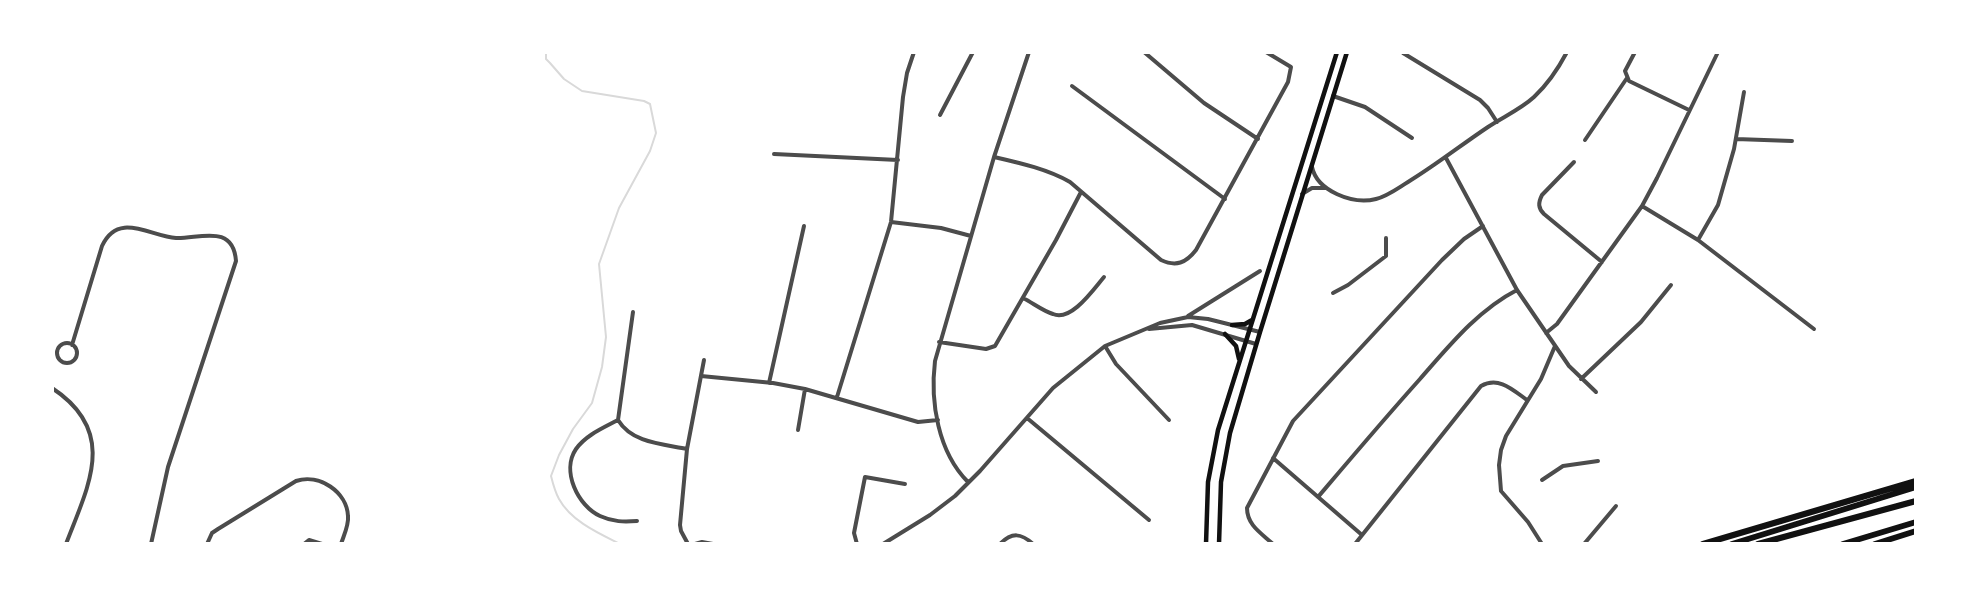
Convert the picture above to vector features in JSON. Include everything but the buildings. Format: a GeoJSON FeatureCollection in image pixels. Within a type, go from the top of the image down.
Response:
{"type":"FeatureCollection","features":[{"type":"Feature","properties":{"kind":"highway"},"geometry":{"type":"LineString","coordinates":[[1703,543],[1916,482]]}},
{"type":"Feature","properties":{"kind":"highway"},"geometry":{"type":"LineString","coordinates":[[1732,543],[1916,487]]}},
{"type":"Feature","properties":{"kind":"highway"},"geometry":{"type":"LineString","coordinates":[[1758,543],[1916,501]]}},
{"type":"Feature","properties":{"kind":"highway"},"geometry":{"type":"LineString","coordinates":[[1843,543],[1916,522]]}},
{"type":"Feature","properties":{"kind":"highway"},"geometry":{"type":"LineString","coordinates":[[1875,543],[1916,531]]}},
{"type":"Feature","properties":{"kind":"highway"},"geometry":{"type":"LineString","coordinates":[[1746,543],[1772,540]]}},
{"type":"Feature","properties":{"kind":"main road"},"geometry":{"type":"LineString","coordinates":[[1206,543],[1208,482],[1218,430],[1337,52]]}},
{"type":"Feature","properties":{"kind":"main road"},"geometry":{"type":"LineString","coordinates":[[1220,543],[1221,482],[1230,433],[1347,52]]}},
{"type":"Feature","properties":{"kind":"main road"},"geometry":{"type":"LineString","coordinates":[[1232,325],[1245,324],[1255,316]]}},
{"type":"Feature","properties":{"kind":"main road"},"geometry":{"type":"LineString","coordinates":[[1225,334],[1236,346],[1239,364]]}},
{"type":"Feature","properties":{"kind":"street"},"geometry":{"type":"LineString","coordinates":[[837,397],[891,222],[904,91],[914,52]]}},
{"type":"Feature","properties":{"kind":"street"},"geometry":{"type":"LineString","coordinates":[[939,115],[973,52]]}},
{"type":"Feature","properties":{"kind":"street"},"geometry":{"type":"LineString","coordinates":[[968,483],[952,461],[938,420],[933,377],[939,342],[994,157],[1029,52]]}},
{"type":"Feature","properties":{"kind":"street"},"geometry":{"type":"LineString","coordinates":[[1144,52],[1204,103],[1258,139]]}},
{"type":"Feature","properties":{"kind":"street"},"geometry":{"type":"LineString","coordinates":[[994,157],[1055,174],[1070,182],[1161,260],[1175,264],[1184,262],[1193,254],[1225,199],[1288,82],[1291,67],[1266,52]]}},
{"type":"Feature","properties":{"kind":"street"},"geometry":{"type":"LineString","coordinates":[[1311,164],[1315,178],[1329,189],[1354,200],[1374,200],[1388,194],[1527,103],[1552,77],[1567,52]]}},
{"type":"Feature","properties":{"kind":"street"},"geometry":{"type":"LineString","coordinates":[[1635,52],[1625,71],[1627,78],[1689,110]]}},
{"type":"Feature","properties":{"kind":"street"},"geometry":{"type":"LineString","coordinates":[[1546,333],[1557,324],[1642,206],[1718,52]]}},
{"type":"Feature","properties":{"kind":"street"},"geometry":{"type":"LineString","coordinates":[[1403,53],[1480,100],[1497,122]]}},
{"type":"Feature","properties":{"kind":"street"},"geometry":{"type":"LineString","coordinates":[[1586,140],[1627,78]]}},
{"type":"Feature","properties":{"kind":"street"},"geometry":{"type":"LineString","coordinates":[[1072,86],[1225,199]]}},
{"type":"Feature","properties":{"kind":"street"},"geometry":{"type":"LineString","coordinates":[[1698,240],[1718,205],[1736,139],[1744,92]]}},
{"type":"Feature","properties":{"kind":"street"},"geometry":{"type":"LineString","coordinates":[[1333,96],[1370,109],[1412,138]]}},
{"type":"Feature","properties":{"kind":"street"},"geometry":{"type":"LineString","coordinates":[[1736,139],[1792,141]]}},
{"type":"Feature","properties":{"kind":"street"},"geometry":{"type":"LineString","coordinates":[[774,154],[898,160]]}},
{"type":"Feature","properties":{"kind":"street"},"geometry":{"type":"LineString","coordinates":[[1446,158],[1517,290],[1569,366],[1596,392]]}},
{"type":"Feature","properties":{"kind":"street"},"geometry":{"type":"LineString","coordinates":[[1574,162],[1542,195],[1539,208],[1602,262]]}},
{"type":"Feature","properties":{"kind":"street"},"geometry":{"type":"LineString","coordinates":[[1302,195],[1315,187],[1329,189]]}},
{"type":"Feature","properties":{"kind":"street"},"geometry":{"type":"LineString","coordinates":[[939,342],[991,349],[999,340],[1081,192]]}},
{"type":"Feature","properties":{"kind":"street"},"geometry":{"type":"LineString","coordinates":[[1642,206],[1698,240],[1814,329]]}},
{"type":"Feature","properties":{"kind":"street"},"geometry":{"type":"LineString","coordinates":[[891,222],[941,228],[971,236]]}},
{"type":"Feature","properties":{"kind":"street"},"geometry":{"type":"LineString","coordinates":[[769,382],[804,226]]}},
{"type":"Feature","properties":{"kind":"street"},"geometry":{"type":"LineString","coordinates":[[1273,543],[1251,523],[1246,512],[1248,502],[1293,421],[1449,253],[1483,226]]}},
{"type":"Feature","properties":{"kind":"street"},"geometry":{"type":"LineString","coordinates":[[72,345],[65,343],[60,346],[57,352],[60,361],[66,363],[75,359],[76,353],[72,345],[102,246],[112,232],[124,227],[176,238],[208,235],[222,238],[231,244],[236,261],[168,467],[151,543]]}},
{"type":"Feature","properties":{"kind":"street"},"geometry":{"type":"LineString","coordinates":[[1334,293],[1386,256],[1386,238]]}},
{"type":"Feature","properties":{"kind":"street"},"geometry":{"type":"LineString","coordinates":[[1188,317],[1260,271]]}},
{"type":"Feature","properties":{"kind":"street"},"geometry":{"type":"LineString","coordinates":[[1023,298],[1053,315],[1065,316],[1074,310],[1104,278]]}},
{"type":"Feature","properties":{"kind":"street"},"geometry":{"type":"LineString","coordinates":[[1581,379],[1641,322],[1671,285]]}},
{"type":"Feature","properties":{"kind":"street"},"geometry":{"type":"LineString","coordinates":[[1318,497],[1452,342],[1487,309],[1501,298],[1517,290]]}},
{"type":"Feature","properties":{"kind":"street"},"geometry":{"type":"LineString","coordinates":[[633,312],[618,420],[623,428],[637,438],[687,449]]}},
{"type":"Feature","properties":{"kind":"street"},"geometry":{"type":"LineString","coordinates":[[883,543],[939,509],[968,483],[1053,388],[1105,346],[1170,320],[1188,317],[1260,332]]}},
{"type":"Feature","properties":{"kind":"street"},"geometry":{"type":"LineString","coordinates":[[1137,332],[1182,324],[1192,325],[1256,344]]}},
{"type":"Feature","properties":{"kind":"street"},"geometry":{"type":"LineString","coordinates":[[1105,346],[1116,364],[1169,420]]}},
{"type":"Feature","properties":{"kind":"street"},"geometry":{"type":"LineString","coordinates":[[1542,543],[1528,522],[1502,494],[1499,483],[1500,456],[1503,443],[1541,379],[1555,346]]}},
{"type":"Feature","properties":{"kind":"street"},"geometry":{"type":"LineString","coordinates":[[688,543],[680,525],[687,449],[704,360]]}},
{"type":"Feature","properties":{"kind":"street"},"geometry":{"type":"LineString","coordinates":[[701,376],[769,382],[837,397],[918,422],[938,420]]}},
{"type":"Feature","properties":{"kind":"street"},"geometry":{"type":"LineString","coordinates":[[1354,543],[1481,386],[1490,382],[1498,382],[1527,400]]}},
{"type":"Feature","properties":{"kind":"street"},"geometry":{"type":"LineString","coordinates":[[52,388],[70,402],[82,418],[90,435],[93,449],[89,483],[66,543]]}},
{"type":"Feature","properties":{"kind":"street"},"geometry":{"type":"LineString","coordinates":[[798,430],[805,389]]}},
{"type":"Feature","properties":{"kind":"street"},"geometry":{"type":"LineString","coordinates":[[1027,418],[1149,520]]}},
{"type":"Feature","properties":{"kind":"street"},"geometry":{"type":"LineString","coordinates":[[618,420],[595,432],[580,445],[572,457],[570,471],[576,491],[590,509],[614,521],[637,521]]}},
{"type":"Feature","properties":{"kind":"street"},"geometry":{"type":"LineString","coordinates":[[1273,458],[1362,535]]}},
{"type":"Feature","properties":{"kind":"street"},"geometry":{"type":"LineString","coordinates":[[1542,480],[1563,466],[1598,461]]}},
{"type":"Feature","properties":{"kind":"street"},"geometry":{"type":"LineString","coordinates":[[857,543],[854,533],[865,477],[905,484]]}},
{"type":"Feature","properties":{"kind":"street"},"geometry":{"type":"LineString","coordinates":[[207,543],[214,531],[304,479],[331,486],[338,493],[348,517],[341,543]]}},
{"type":"Feature","properties":{"kind":"street"},"geometry":{"type":"LineString","coordinates":[[1584,543],[1616,506]]}},
{"type":"Feature","properties":{"kind":"street"},"geometry":{"type":"LineString","coordinates":[[1000,543],[1016,534],[1026,537],[1033,543]]}},
{"type":"Feature","properties":{"kind":"street"},"geometry":{"type":"LineString","coordinates":[[304,543],[311,540],[322,543]]}},
{"type":"Feature","properties":{"kind":"street"},"geometry":{"type":"LineString","coordinates":[[695,543],[713,543]]}},
{"type":"Feature","properties":{"kind":"waterway"},"geometry":{"type":"LineString","coordinates":[[546,52],[546,59],[564,79],[582,91],[644,101],[650,104],[656,133],[650,151],[619,208],[599,264],[606,337],[602,367],[592,403],[573,429],[551,476],[554,488],[570,514],[586,526],[620,544]]}}]}
